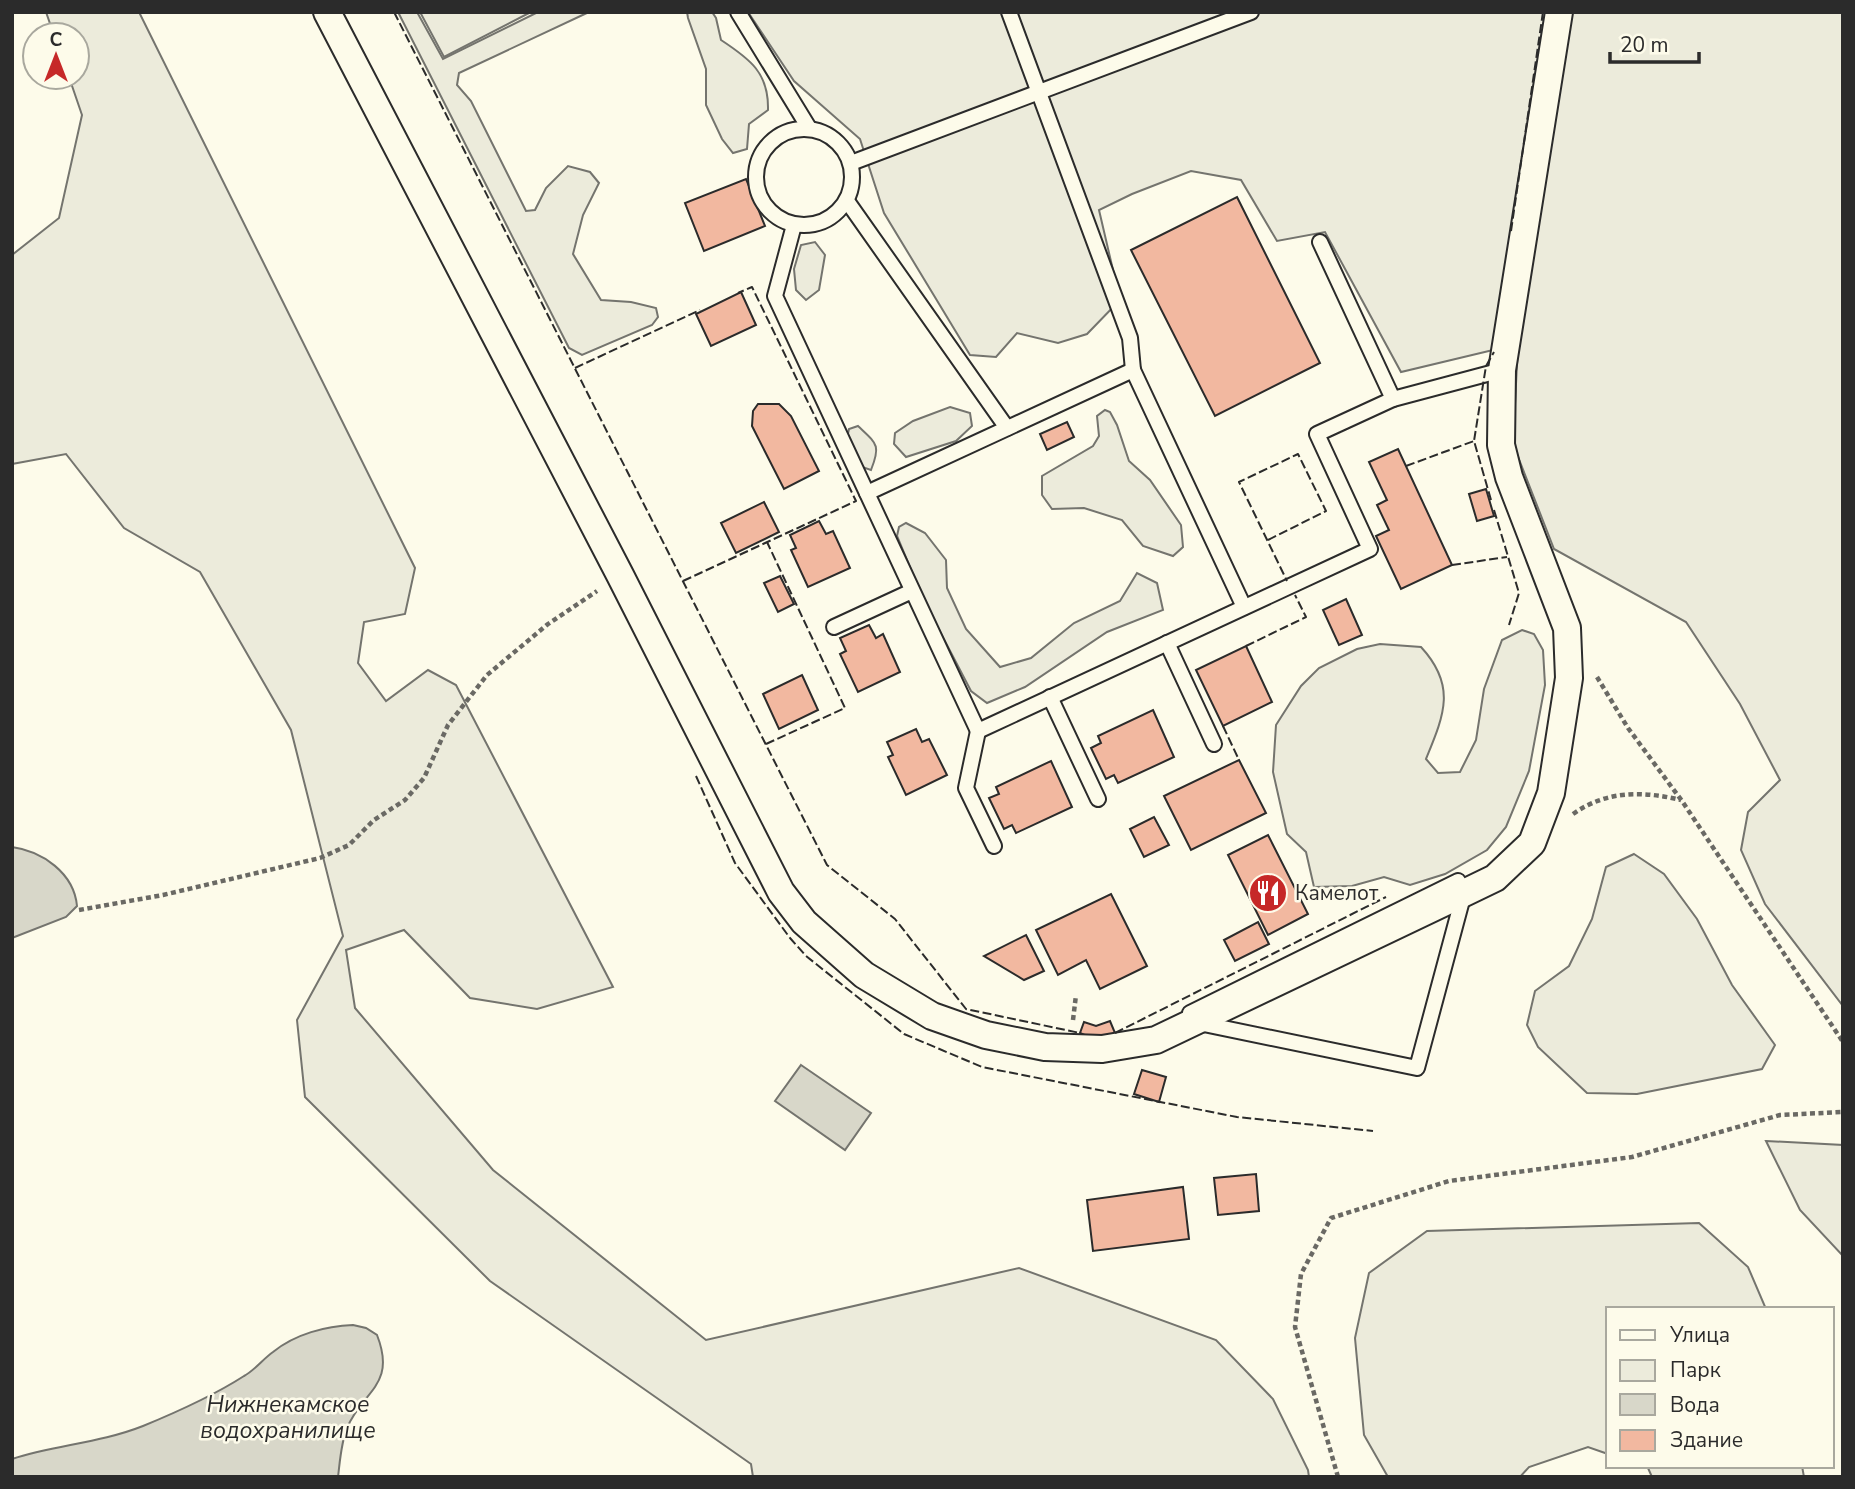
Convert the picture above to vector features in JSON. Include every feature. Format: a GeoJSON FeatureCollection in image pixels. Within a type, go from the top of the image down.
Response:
{"type":"FeatureCollection","features":[{"type":"Feature","properties":{"kind":"street"},"geometry":{"type":"LineString","coordinates":[[327,12],[620,575],[781,892],[804,922],[864,975],[932,1016],[986,1035],[1045,1048],[1102,1049],[1156,1040],[1194,1022],[1495,878],[1532,844],[1550,793],[1569,678],[1567,628],[1508,477],[1501,445],[1502,370],[1559,12]]}},
{"type":"Feature","properties":{"kind":"lane"},"geometry":{"type":"LineString","coordinates":[[738,12],[809,128]]}},
{"type":"Feature","properties":{"kind":"lane"},"geometry":{"type":"LineString","coordinates":[[1009,12],[1130,338],[1133,370],[1244,607]]}},
{"type":"Feature","properties":{"kind":"lane"},"geometry":{"type":"LineString","coordinates":[[851,163],[1251,12]]}},
{"type":"Feature","properties":{"kind":"lane"},"geometry":{"type":"LineString","coordinates":[[809,128],[827,134],[842,146],[851,163],[853,183],[847,201],[837,213],[824,222],[794,225],[777,218],[764,205],[756,188],[755,169],[762,152],[774,138],[791,130],[809,128]]}},
{"type":"Feature","properties":{"kind":"lane"},"geometry":{"type":"LineString","coordinates":[[847,201],[1007,428]]}},
{"type":"Feature","properties":{"kind":"lane"},"geometry":{"type":"LineString","coordinates":[[794,225],[775,296],[978,731],[966,788],[994,846]]}},
{"type":"Feature","properties":{"kind":"lane"},"geometry":{"type":"LineString","coordinates":[[1320,242],[1393,399]]}},
{"type":"Feature","properties":{"kind":"lane"},"geometry":{"type":"LineString","coordinates":[[867,493],[1133,370]]}},
{"type":"Feature","properties":{"kind":"lane"},"geometry":{"type":"LineString","coordinates":[[978,731],[1370,549],[1317,434],[1393,399],[1502,370]]}},
{"type":"Feature","properties":{"kind":"lane"},"geometry":{"type":"LineString","coordinates":[[835,627],[912,591]]}},
{"type":"Feature","properties":{"kind":"lane"},"geometry":{"type":"LineString","coordinates":[[1167,643],[1214,744]]}},
{"type":"Feature","properties":{"kind":"lane"},"geometry":{"type":"LineString","coordinates":[[1050,697],[1097,799]]}},
{"type":"Feature","properties":{"kind":"lane"},"geometry":{"type":"LineString","coordinates":[[1194,1022],[1418,1068],[1464,893]]}},
{"type":"Feature","properties":{"kind":"path"},"geometry":{"type":"LineString","coordinates":[[79,911],[163,895],[320,858],[349,845],[374,820],[405,800],[424,778],[448,725],[487,675],[548,624],[620,575]]}},
{"type":"Feature","properties":{"kind":"path"},"geometry":{"type":"LineString","coordinates":[[1594,672],[1628,728],[1682,801],[1843,1042]]}},
{"type":"Feature","properties":{"kind":"path"},"geometry":{"type":"LineString","coordinates":[[1572,815],[1582,808],[1628,793],[1655,794],[1682,801]]}},
{"type":"Feature","properties":{"kind":"path"},"geometry":{"type":"LineString","coordinates":[[1072,1032],[1076,995]]}},
{"type":"Feature","properties":{"kind":"path"},"geometry":{"type":"LineString","coordinates":[[1338,1477],[1295,1327],[1301,1274],[1331,1217],[1449,1181],[1632,1157],[1780,1115],[1843,1112]]}},
{"type":"Feature","properties":{"kind":"green space"},"geometry":{"type":"Polygon","coordinates":[[[46,12],[139,12],[415,568],[405,614],[364,622],[358,663],[386,701],[428,670],[456,685],[613,987],[537,1009],[470,998],[404,930],[346,950],[355,1008],[493,1170],[706,1340],[1019,1268],[1216,1340],[1273,1399],[1309,1477],[753,1477],[751,1464],[490,1281],[305,1097],[297,1020],[343,936],[291,730],[200,572],[124,528],[66,454],[12,464],[12,255],[59,218],[82,115],[74,91],[91,91],[91,21],[49,21],[46,12]]]}},
{"type":"Feature","properties":{"kind":"green space"},"geometry":{"type":"Polygon","coordinates":[[[398,12],[417,12],[443,59],[538,12],[589,12],[459,73],[457,85],[471,101],[526,211],[535,210],[546,188],[568,166],[590,172],[599,183],[583,215],[573,254],[601,300],[631,302],[656,308],[658,317],[652,325],[582,355],[569,348],[398,12]]]}},
{"type":"Feature","properties":{"kind":"green space"},"geometry":{"type":"Polygon","coordinates":[[[420,12],[531,12],[444,57],[420,12]]]}},
{"type":"Feature","properties":{"kind":"green space"},"geometry":{"type":"Polygon","coordinates":[[[687,12],[712,12],[721,40],[756,68],[765,86],[768,110],[749,124],[747,149],[733,153],[722,139],[706,105],[706,69],[687,12]]]}},
{"type":"Feature","properties":{"kind":"green space"},"geometry":{"type":"Polygon","coordinates":[[[748,12],[1843,12],[1843,1006],[1765,904],[1741,850],[1748,812],[1780,780],[1740,704],[1686,622],[1554,549],[1513,444],[1518,344],[1401,372],[1325,232],[1277,241],[1241,180],[1191,171],[1099,210],[1120,300],[1087,334],[1058,343],[1017,333],[996,357],[970,355],[884,213],[860,139],[794,81],[748,12]]]}},
{"type":"Feature","properties":{"kind":"green space"},"geometry":{"type":"Polygon","coordinates":[[[815,242],[825,255],[819,290],[806,300],[796,290],[794,269],[801,245],[815,242]]]}},
{"type":"Feature","properties":{"kind":"green space"},"geometry":{"type":"Polygon","coordinates":[[[950,407],[970,413],[972,426],[956,441],[906,457],[894,444],[895,433],[913,421],[950,407]]]}},
{"type":"Feature","properties":{"kind":"green space"},"geometry":{"type":"Polygon","coordinates":[[[1105,410],[1110,412],[1117,425],[1129,461],[1150,480],[1181,525],[1183,547],[1173,556],[1143,546],[1122,520],[1084,508],[1052,509],[1042,495],[1042,476],[1093,446],[1099,436],[1097,416],[1105,410]]]}},
{"type":"Feature","properties":{"kind":"green space"},"geometry":{"type":"Polygon","coordinates":[[[858,426],[875,445],[876,455],[871,470],[862,467],[847,438],[849,429],[858,426]]]}},
{"type":"Feature","properties":{"kind":"green space"},"geometry":{"type":"Polygon","coordinates":[[[906,523],[925,533],[946,560],[947,588],[966,629],[1000,667],[1031,658],[1074,623],[1120,601],[1137,573],[1157,583],[1163,610],[1107,632],[1025,687],[987,703],[971,691],[924,601],[897,536],[899,527],[906,523]]]}},
{"type":"Feature","properties":{"kind":"green space"},"geometry":{"type":"Polygon","coordinates":[[[1522,630],[1534,634],[1543,650],[1545,685],[1529,771],[1506,827],[1487,850],[1445,874],[1410,885],[1384,877],[1352,886],[1314,887],[1306,852],[1287,834],[1273,772],[1276,725],[1301,686],[1319,668],[1357,649],[1380,644],[1421,647],[1440,675],[1444,701],[1438,728],[1426,759],[1438,773],[1460,772],[1476,740],[1484,689],[1502,640],[1522,630]]]}},
{"type":"Feature","properties":{"kind":"green space"},"geometry":{"type":"Polygon","coordinates":[[[1634,854],[1664,874],[1697,919],[1732,985],[1775,1045],[1762,1069],[1637,1094],[1587,1093],[1538,1047],[1527,1025],[1535,991],[1569,966],[1592,919],[1606,867],[1634,854]]]}},
{"type":"Feature","properties":{"kind":"green space"},"geometry":{"type":"Polygon","coordinates":[[[1766,1141],[1843,1145],[1843,1256],[1800,1210],[1766,1141]]]}},
{"type":"Feature","properties":{"kind":"green space"},"geometry":{"type":"Polygon","coordinates":[[[1699,1223],[1748,1267],[1765,1307],[1606,1307],[1606,1453],[1588,1447],[1529,1467],[1520,1477],[1388,1477],[1364,1435],[1355,1338],[1369,1273],[1427,1231],[1699,1223]]]}},
{"type":"Feature","properties":{"kind":"green space"},"geometry":{"type":"Polygon","coordinates":[[[1648,1468],[1802,1468],[1804,1477],[1652,1477],[1648,1468]]]}},
{"type":"Feature","properties":{"kind":"water"},"geometry":{"type":"Polygon","coordinates":[[[12,847],[34,853],[55,866],[70,883],[77,906],[66,917],[12,938],[12,847]]]}},
{"type":"Feature","properties":{"kind":"water"},"geometry":{"type":"Polygon","coordinates":[[[801,1065],[871,1113],[845,1150],[775,1101],[801,1065]]]}},
{"type":"Feature","properties":{"kind":"water","name":"Нижнекамское водохранилище"},"geometry":{"type":"Polygon","coordinates":[[[353,1325],[366,1328],[377,1335],[383,1366],[375,1387],[353,1415],[347,1428],[338,1477],[12,1477],[12,1459],[143,1426],[195,1403],[248,1374],[291,1340],[322,1329],[353,1325]]]}},
{"type":"Feature","properties":{"kind":"building"},"geometry":{"type":"Polygon","coordinates":[[[746,179],[765,226],[704,251],[685,203],[746,179]]]}},
{"type":"Feature","properties":{"kind":"building"},"geometry":{"type":"Polygon","coordinates":[[[1237,197],[1320,363],[1215,416],[1131,250],[1237,197]]]}},
{"type":"Feature","properties":{"kind":"building"},"geometry":{"type":"Polygon","coordinates":[[[741,292],[756,325],[711,346],[696,314],[741,292]]]}},
{"type":"Feature","properties":{"kind":"building"},"geometry":{"type":"Polygon","coordinates":[[[758,404],[779,404],[791,416],[819,471],[784,489],[752,426],[753,411],[758,404]]]}},
{"type":"Feature","properties":{"kind":"building"},"geometry":{"type":"Polygon","coordinates":[[[1067,422],[1074,437],[1047,450],[1040,434],[1067,422]]]}},
{"type":"Feature","properties":{"kind":"building"},"geometry":{"type":"Polygon","coordinates":[[[1398,449],[1452,565],[1401,589],[1376,536],[1389,530],[1377,505],[1387,500],[1369,462],[1398,449]]]}},
{"type":"Feature","properties":{"kind":"building"},"geometry":{"type":"Polygon","coordinates":[[[1486,489],[1494,516],[1477,521],[1469,494],[1486,489]]]}},
{"type":"Feature","properties":{"kind":"building"},"geometry":{"type":"Polygon","coordinates":[[[764,502],[779,532],[736,553],[721,523],[764,502]]]}},
{"type":"Feature","properties":{"kind":"building"},"geometry":{"type":"Polygon","coordinates":[[[819,521],[826,534],[833,531],[850,568],[808,587],[791,550],[796,548],[790,535],[819,521]]]}},
{"type":"Feature","properties":{"kind":"building"},"geometry":{"type":"Polygon","coordinates":[[[780,576],[794,604],[778,612],[764,583],[780,576]]]}},
{"type":"Feature","properties":{"kind":"building"},"geometry":{"type":"Polygon","coordinates":[[[1346,599],[1362,635],[1339,645],[1323,610],[1346,599]]]}},
{"type":"Feature","properties":{"kind":"building"},"geometry":{"type":"Polygon","coordinates":[[[869,625],[876,638],[883,634],[900,672],[858,692],[840,654],[846,651],[840,638],[869,625]]]}},
{"type":"Feature","properties":{"kind":"building"},"geometry":{"type":"Polygon","coordinates":[[[1246,646],[1272,702],[1223,726],[1196,670],[1246,646]]]}},
{"type":"Feature","properties":{"kind":"building"},"geometry":{"type":"Polygon","coordinates":[[[802,675],[818,710],[779,729],[763,694],[802,675]]]}},
{"type":"Feature","properties":{"kind":"building"},"geometry":{"type":"Polygon","coordinates":[[[1153,710],[1174,757],[1118,783],[1114,775],[1106,779],[1091,748],[1101,743],[1098,736],[1153,710]]]}},
{"type":"Feature","properties":{"kind":"building"},"geometry":{"type":"Polygon","coordinates":[[[916,729],[922,742],[929,739],[947,775],[906,795],[888,757],[893,755],[887,742],[916,729]]]}},
{"type":"Feature","properties":{"kind":"building"},"geometry":{"type":"Polygon","coordinates":[[[1239,760],[1266,813],[1191,850],[1164,796],[1239,760]]]}},
{"type":"Feature","properties":{"kind":"building"},"geometry":{"type":"Polygon","coordinates":[[[1051,761],[1072,807],[1016,833],[1012,825],[1004,829],[989,798],[999,794],[996,787],[1051,761]]]}},
{"type":"Feature","properties":{"kind":"building"},"geometry":{"type":"Polygon","coordinates":[[[1154,817],[1169,845],[1144,857],[1130,829],[1154,817]]]}},
{"type":"Feature","properties":{"kind":"building"},"geometry":{"type":"Polygon","coordinates":[[[1268,835],[1308,914],[1268,935],[1228,855],[1268,835]]]}},
{"type":"Feature","properties":{"kind":"building"},"geometry":{"type":"Polygon","coordinates":[[[1111,894],[1147,966],[1100,989],[1086,960],[1058,975],[1036,930],[1111,894]]]}},
{"type":"Feature","properties":{"kind":"building"},"geometry":{"type":"Polygon","coordinates":[[[1258,922],[1269,944],[1235,961],[1224,940],[1258,922]]]}},
{"type":"Feature","properties":{"kind":"building"},"geometry":{"type":"Polygon","coordinates":[[[1026,935],[1044,971],[1024,980],[984,956],[1026,935]]]}},
{"type":"Feature","properties":{"kind":"building"},"geometry":{"type":"Polygon","coordinates":[[[1110,1021],[1115,1033],[1102,1039],[1096,1040],[1080,1033],[1084,1022],[1096,1026],[1110,1021]]]}},
{"type":"Feature","properties":{"kind":"building"},"geometry":{"type":"Polygon","coordinates":[[[1142,1070],[1166,1077],[1159,1102],[1134,1094],[1142,1070]]]}},
{"type":"Feature","properties":{"kind":"building"},"geometry":{"type":"Polygon","coordinates":[[[1256,1174],[1259,1211],[1218,1215],[1214,1178],[1256,1174]]]}},
{"type":"Feature","properties":{"kind":"building"},"geometry":{"type":"Polygon","coordinates":[[[1183,1187],[1189,1239],[1093,1251],[1087,1200],[1183,1187]]]}},
{"type":"Feature","properties":{"kind":"fence"},"geometry":{"type":"LineString","coordinates":[[394,12],[827,865],[895,919],[966,1009],[1080,1033]]}},
{"type":"Feature","properties":{"kind":"fence"},"geometry":{"type":"LineString","coordinates":[[1511,231],[1543,12]]}},
{"type":"Feature","properties":{"kind":"fence"},"geometry":{"type":"LineString","coordinates":[[683,581],[856,501],[752,287],[738,293]]}},
{"type":"Feature","properties":{"kind":"fence"},"geometry":{"type":"LineString","coordinates":[[575,368],[700,310]]}},
{"type":"Feature","properties":{"kind":"fence"},"geometry":{"type":"LineString","coordinates":[[1491,500],[1474,441],[1486,366],[1494,352]]}},
{"type":"Feature","properties":{"kind":"fence"},"geometry":{"type":"LineString","coordinates":[[1406,466],[1474,441]]}},
{"type":"Feature","properties":{"kind":"fence"},"geometry":{"type":"LineString","coordinates":[[1268,540],[1326,511],[1298,454],[1239,482],[1287,581]]}},
{"type":"Feature","properties":{"kind":"fence"},"geometry":{"type":"LineString","coordinates":[[1494,510],[1519,593],[1509,625]]}},
{"type":"Feature","properties":{"kind":"fence"},"geometry":{"type":"LineString","coordinates":[[766,744],[845,708],[767,542]]}},
{"type":"Feature","properties":{"kind":"fence"},"geometry":{"type":"LineString","coordinates":[[1452,565],[1507,557]]}},
{"type":"Feature","properties":{"kind":"fence"},"geometry":{"type":"LineString","coordinates":[[1246,646],[1306,617],[1295,595]]}},
{"type":"Feature","properties":{"kind":"fence"},"geometry":{"type":"LineString","coordinates":[[1223,726],[1239,760]]}},
{"type":"Feature","properties":{"kind":"fence"},"geometry":{"type":"LineString","coordinates":[[696,776],[735,863],[790,938],[806,956],[904,1034],[982,1067],[1237,1117],[1373,1131]]}},
{"type":"Feature","properties":{"kind":"fence"},"geometry":{"type":"LineString","coordinates":[[1115,1033],[1386,897]]}},
{"type":"Feature","properties":{"kind":"place","name":"Камелот"},"geometry":{"type":"Point","coordinates":[1268,893]}}]}
